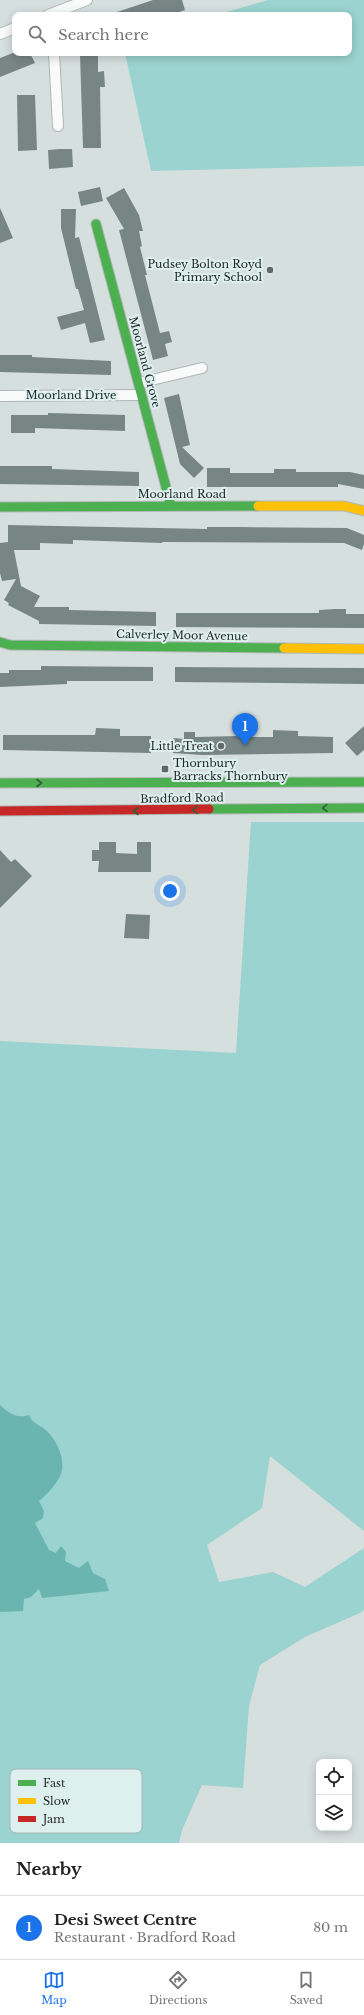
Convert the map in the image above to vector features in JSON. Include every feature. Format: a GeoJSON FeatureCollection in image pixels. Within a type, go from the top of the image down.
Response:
{"type":"FeatureCollection","features":[{"type":"Feature","properties":{"kind":"main road","name":"Moorland Grove"},"geometry":{"type":"LineString","coordinates":[[96,224],[171,506]]}},
{"type":"Feature","properties":{"kind":"main road","name":"Moorland Road"},"geometry":{"type":"LineString","coordinates":[[0,507],[344,506],[364,511]]}},
{"type":"Feature","properties":{"kind":"main road","name":"Calverley Moor Avenue"},"geometry":{"type":"LineString","coordinates":[[0,642],[10,645],[364,649]]}},
{"type":"Feature","properties":{"kind":"main road","name":"Bradford Road"},"geometry":{"type":"LineString","coordinates":[[0,783],[364,782]]}},
{"type":"Feature","properties":{"kind":"main road","name":"Bradford Road"},"geometry":{"type":"LineString","coordinates":[[0,811],[364,808]]}},
{"type":"Feature","properties":{"kind":"street"},"geometry":{"type":"LineString","coordinates":[[56,12],[88,0]]}},
{"type":"Feature","properties":{"kind":"street"},"geometry":{"type":"LineString","coordinates":[[0,34],[12,29]]}},
{"type":"Feature","properties":{"kind":"street"},"geometry":{"type":"LineString","coordinates":[[54,56],[58,126]]}},
{"type":"Feature","properties":{"kind":"street"},"geometry":{"type":"LineString","coordinates":[[139,383],[202,368]]}},
{"type":"Feature","properties":{"kind":"street","name":"Moorland Drive"},"geometry":{"type":"LineString","coordinates":[[0,396],[141,395]]}},
{"type":"Feature","properties":{"kind":"shaded area"},"geometry":{"type":"Polygon","coordinates":[[[268,0],[364,0],[364,166],[151,171],[126,56],[352,56],[352,12],[226,12],[268,0]]]}},
{"type":"Feature","properties":{"kind":"shaded area"},"geometry":{"type":"Polygon","coordinates":[[[251,822],[364,822],[364,1531],[270,1456],[262,1508],[207,1545],[219,1582],[273,1572],[305,1587],[364,1548],[364,1610],[305,1637],[260,1665],[249,1706],[243,1788],[202,1785],[182,1830],[179,1843],[0,1843],[0,1041],[236,1053],[251,822]]]}},
{"type":"Feature","properties":{"kind":"shaded area"},"geometry":{"type":"Polygon","coordinates":[[[0,1405],[16,1416],[29,1415],[35,1423],[51,1435],[60,1451],[62,1463],[61,1474],[54,1485],[39,1501],[44,1511],[43,1518],[35,1523],[49,1550],[56,1553],[61,1546],[66,1552],[65,1561],[79,1568],[88,1561],[93,1573],[105,1579],[109,1591],[42,1598],[39,1589],[31,1597],[24,1599],[23,1611],[0,1612],[0,1405]]]}},
{"type":"Feature","properties":{"kind":"building"},"geometry":{"type":"Polygon","coordinates":[[[153,0],[182,0],[185,10],[179,12],[117,12],[153,0]]]}},
{"type":"Feature","properties":{"kind":"building"},"geometry":{"type":"Polygon","coordinates":[[[12,53],[12,56],[32,56],[35,63],[0,77],[0,58],[12,53]]]}},
{"type":"Feature","properties":{"kind":"building"},"geometry":{"type":"Polygon","coordinates":[[[80,56],[98,56],[98,72],[104,71],[105,87],[100,87],[101,148],[83,148],[80,56]]]}},
{"type":"Feature","properties":{"kind":"building"},"geometry":{"type":"Polygon","coordinates":[[[17,95],[35,95],[37,150],[18,151],[17,95]]]}},
{"type":"Feature","properties":{"kind":"building"},"geometry":{"type":"Polygon","coordinates":[[[72,149],[73,167],[49,169],[48,150],[72,149]]]}},
{"type":"Feature","properties":{"kind":"building"},"geometry":{"type":"Polygon","coordinates":[[[100,187],[103,201],[81,206],[78,192],[100,187]]]}},
{"type":"Feature","properties":{"kind":"building"},"geometry":{"type":"Polygon","coordinates":[[[124,188],[139,215],[143,231],[139,231],[142,246],[140,247],[147,275],[145,275],[160,333],[169,331],[172,342],[165,344],[168,356],[153,360],[119,230],[124,229],[106,198],[124,188]]]}},
{"type":"Feature","properties":{"kind":"building"},"geometry":{"type":"Polygon","coordinates":[[[0,208],[13,238],[0,243],[0,208]]]}},
{"type":"Feature","properties":{"kind":"building"},"geometry":{"type":"Polygon","coordinates":[[[61,209],[76,209],[75,238],[79,237],[105,340],[90,343],[85,323],[61,330],[57,317],[84,310],[78,289],[76,289],[61,228],[61,209]]]}},
{"type":"Feature","properties":{"kind":"building"},"geometry":{"type":"Polygon","coordinates":[[[0,355],[32,355],[32,357],[111,361],[111,375],[0,372],[0,355]]]}},
{"type":"Feature","properties":{"kind":"building"},"geometry":{"type":"Polygon","coordinates":[[[179,394],[190,445],[182,447],[204,468],[194,478],[180,464],[164,398],[179,394]]]}},
{"type":"Feature","properties":{"kind":"building"},"geometry":{"type":"Polygon","coordinates":[[[48,413],[125,415],[125,431],[35,428],[35,433],[11,433],[11,415],[48,415],[48,413]]]}},
{"type":"Feature","properties":{"kind":"building"},"geometry":{"type":"Polygon","coordinates":[[[0,466],[52,466],[52,469],[139,472],[139,486],[0,484],[0,466]]]}},
{"type":"Feature","properties":{"kind":"building"},"geometry":{"type":"Polygon","coordinates":[[[207,468],[230,468],[230,473],[274,473],[274,469],[296,469],[296,472],[350,472],[364,475],[364,489],[338,484],[338,487],[207,487],[207,468]]]}},
{"type":"Feature","properties":{"kind":"building"},"geometry":{"type":"Polygon","coordinates":[[[8,525],[207,529],[207,527],[347,528],[364,535],[364,544],[362,550],[344,543],[162,543],[73,540],[73,544],[40,543],[40,550],[14,550],[21,586],[40,596],[34,607],[69,607],[69,610],[156,612],[156,626],[39,624],[39,621],[8,605],[9,603],[4,600],[16,579],[2,581],[0,573],[0,543],[8,542],[8,525]]]}},
{"type":"Feature","properties":{"kind":"building"},"geometry":{"type":"Polygon","coordinates":[[[346,609],[346,614],[364,614],[364,628],[176,627],[176,613],[319,613],[319,610],[346,609]]]}},
{"type":"Feature","properties":{"kind":"building"},"geometry":{"type":"Polygon","coordinates":[[[41,666],[153,667],[153,681],[67,681],[67,684],[0,687],[0,673],[9,673],[9,670],[41,670],[41,666]]]}},
{"type":"Feature","properties":{"kind":"building"},"geometry":{"type":"Polygon","coordinates":[[[175,667],[364,668],[364,684],[175,682],[175,667]]]}},
{"type":"Feature","properties":{"kind":"building"},"geometry":{"type":"Polygon","coordinates":[[[364,726],[364,750],[357,756],[345,743],[364,726]]]}},
{"type":"Feature","properties":{"kind":"building"},"geometry":{"type":"Polygon","coordinates":[[[96,728],[120,729],[120,736],[151,736],[151,753],[3,750],[3,735],[95,735],[96,728]]]}},
{"type":"Feature","properties":{"kind":"building"},"geometry":{"type":"Polygon","coordinates":[[[273,730],[298,731],[298,736],[333,737],[333,753],[202,755],[173,753],[173,738],[184,739],[184,732],[195,732],[195,737],[238,736],[238,732],[251,732],[251,737],[273,737],[273,730]]]}},
{"type":"Feature","properties":{"kind":"building"},"geometry":{"type":"Polygon","coordinates":[[[99,842],[116,842],[116,853],[137,854],[137,842],[151,842],[151,872],[98,872],[99,861],[92,861],[92,850],[99,850],[99,842]]]}},
{"type":"Feature","properties":{"kind":"building"},"geometry":{"type":"Polygon","coordinates":[[[0,850],[11,862],[15,859],[32,876],[0,908],[0,850]]]}},
{"type":"Feature","properties":{"kind":"building"},"geometry":{"type":"Polygon","coordinates":[[[126,914],[150,915],[149,939],[124,938],[126,914]]]}},
{"type":"Feature","properties":{"kind":"traffic: fast"},"geometry":{"type":"LineString","coordinates":[[96,224],[171,506]]}},
{"type":"Feature","properties":{"kind":"traffic: fast"},"geometry":{"type":"LineString","coordinates":[[0,507],[258,506]]}},
{"type":"Feature","properties":{"kind":"traffic: fast"},"geometry":{"type":"LineString","coordinates":[[0,642],[10,645],[284,648]]}},
{"type":"Feature","properties":{"kind":"traffic: fast"},"geometry":{"type":"LineString","coordinates":[[0,783],[364,782]]}},
{"type":"Feature","properties":{"kind":"traffic: fast"},"geometry":{"type":"LineString","coordinates":[[209,809],[364,808]]}},
{"type":"Feature","properties":{"kind":"traffic: slow"},"geometry":{"type":"LineString","coordinates":[[258,506],[344,506],[364,511]]}},
{"type":"Feature","properties":{"kind":"traffic: slow"},"geometry":{"type":"LineString","coordinates":[[284,648],[364,649]]}},
{"type":"Feature","properties":{"kind":"traffic: jam"},"geometry":{"type":"LineString","coordinates":[[0,811],[209,809]]}},
{"type":"Feature","properties":{"kind":"place","name":"Pudsey Bolton Royd Primary School"},"geometry":{"type":"Point","coordinates":[270,270]}},
{"type":"Feature","properties":{"kind":"place","name":"Little Treat"},"geometry":{"type":"Point","coordinates":[221,746]}},
{"type":"Feature","properties":{"kind":"place","name":"Desi Sweet Centre"},"geometry":{"type":"Point","coordinates":[245,746]}},
{"type":"Feature","properties":{"kind":"place","name":"Thornbury Barracks Thornbury"},"geometry":{"type":"Point","coordinates":[165,769]}}]}
